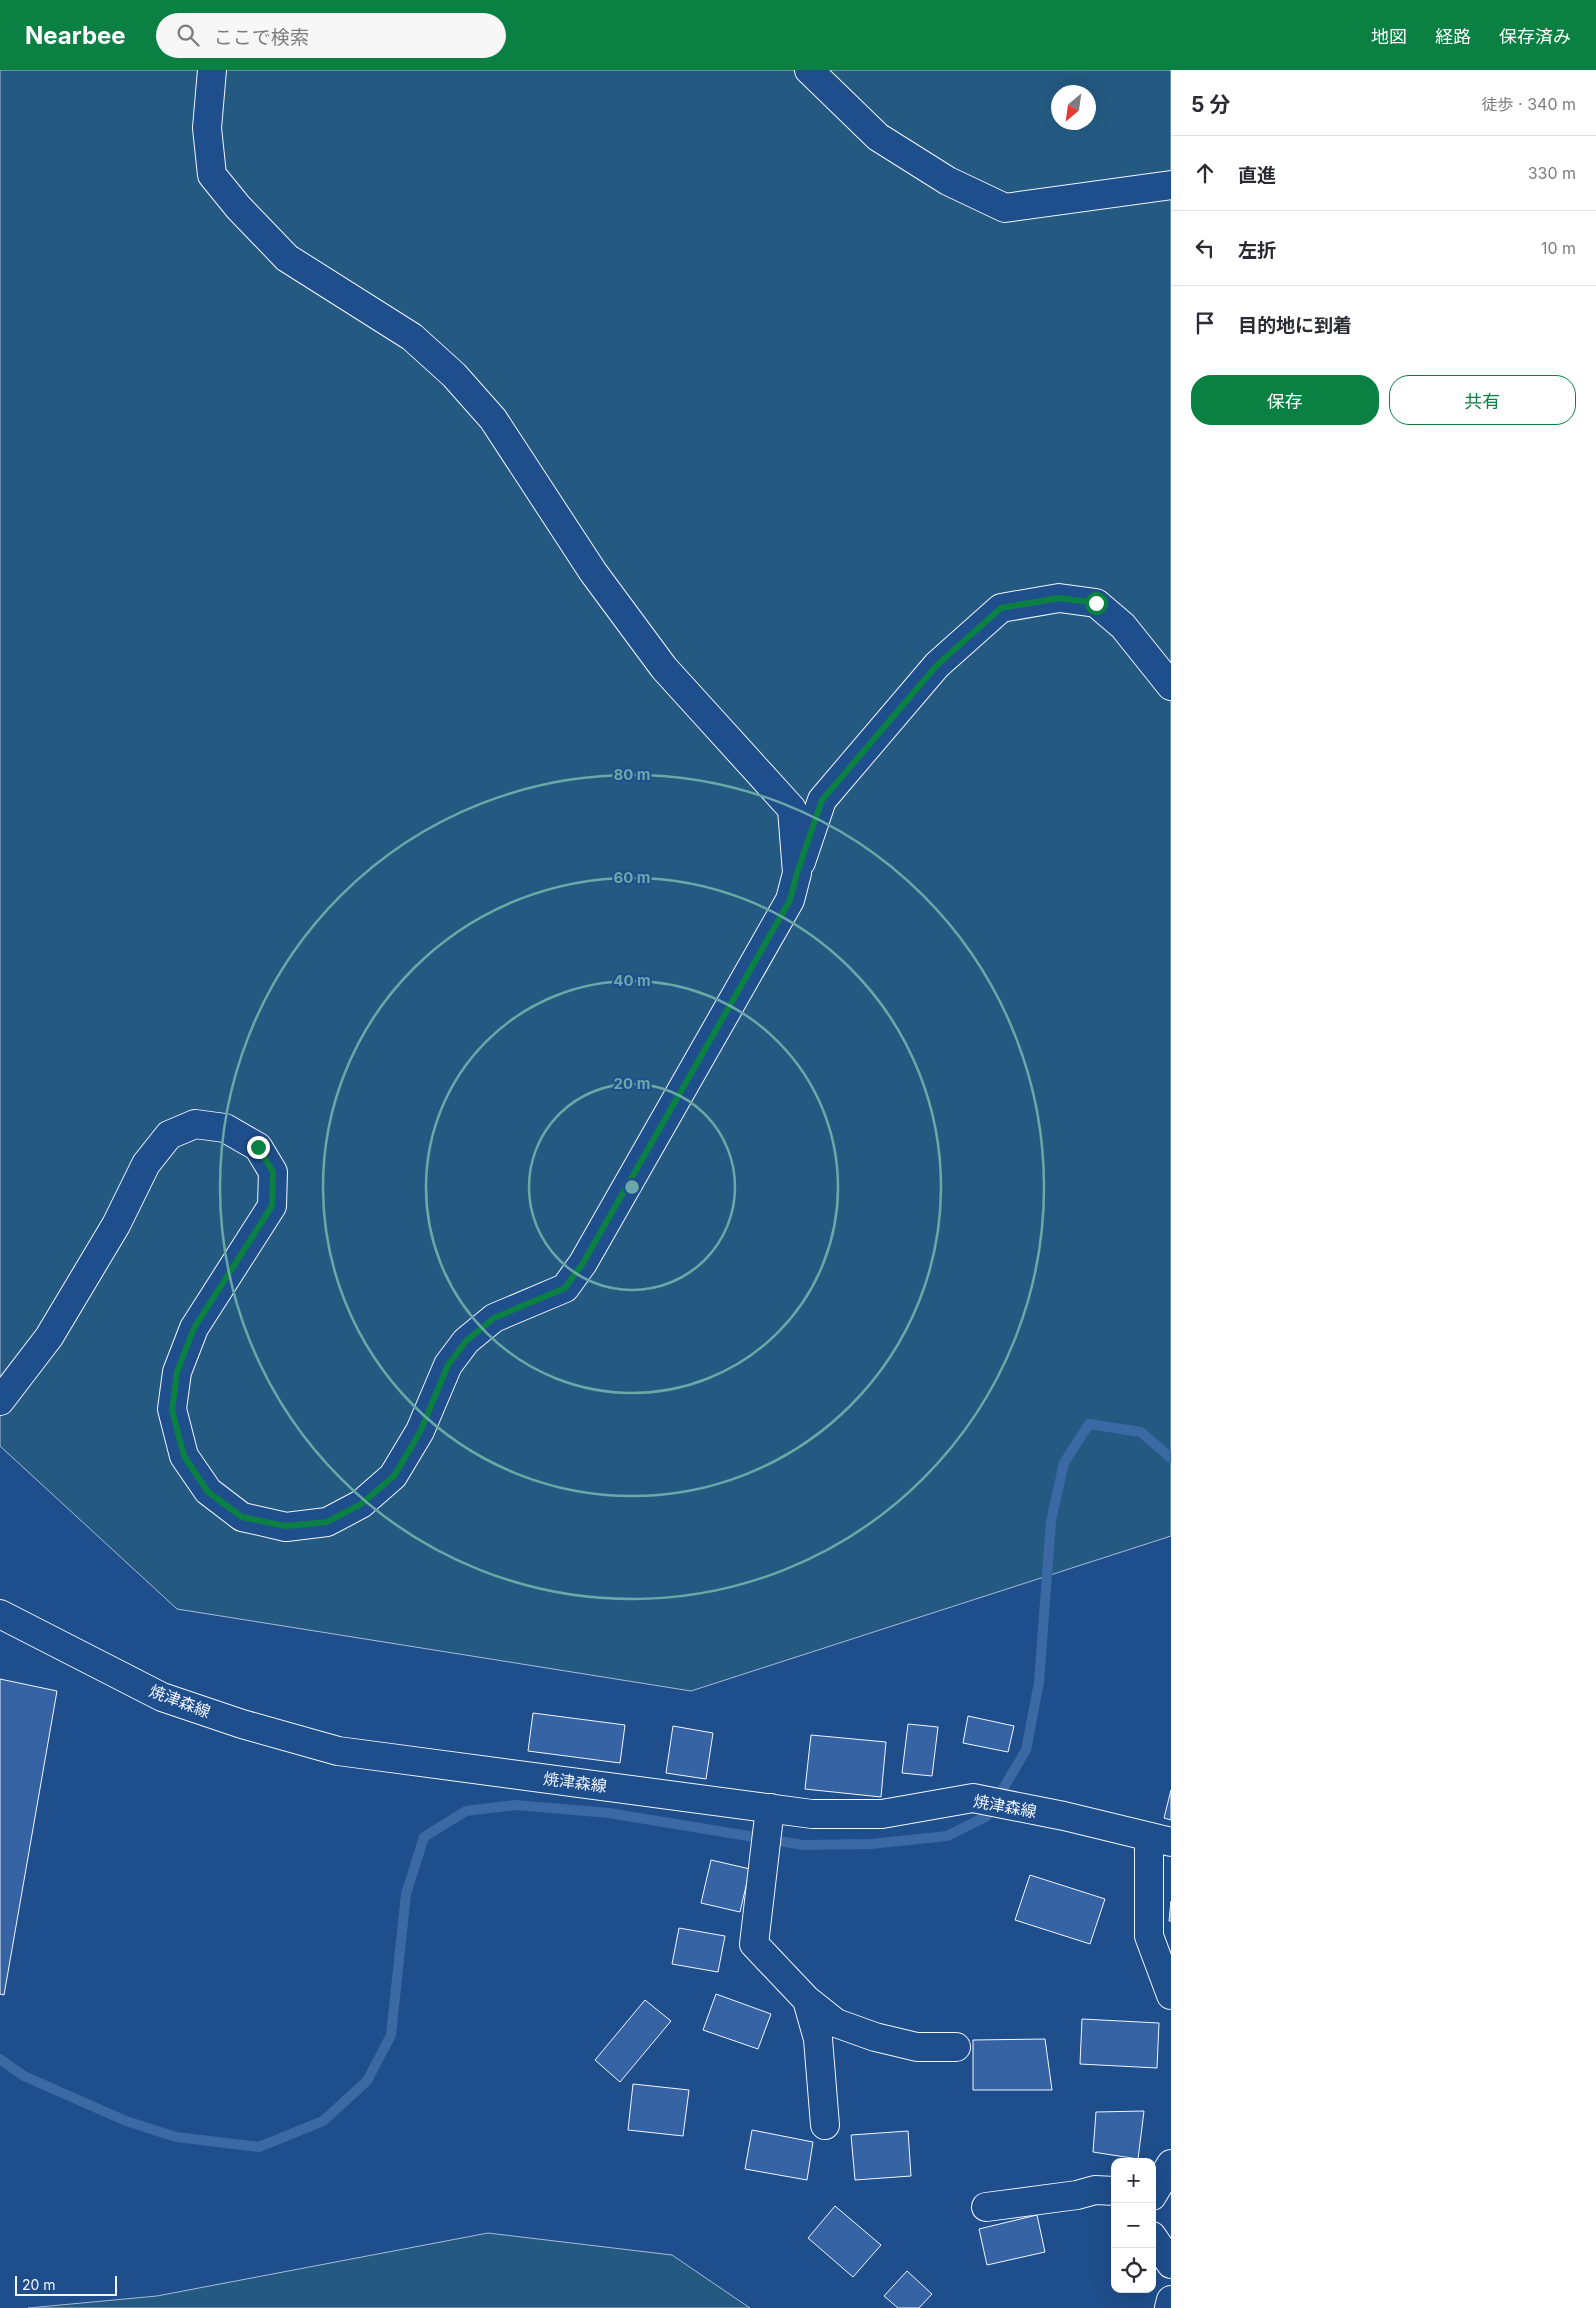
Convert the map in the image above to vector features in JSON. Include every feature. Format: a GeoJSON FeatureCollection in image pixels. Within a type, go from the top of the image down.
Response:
{"type":"FeatureCollection","features":[{"type":"Feature","properties":{"kind":"street"},"geometry":{"type":"LineString","coordinates":[[212,70],[207,128],[212,174],[238,207],[287,258],[412,337],[454,375],[494,419],[594,572],[664,668],[792,810],[797,873]]}},
{"type":"Feature","properties":{"kind":"street"},"geometry":{"type":"LineString","coordinates":[[809,70],[878,138],[948,182],[1005,208],[1171,185]]}},
{"type":"Feature","properties":{"kind":"street"},"geometry":{"type":"LineString","coordinates":[[0,1402],[49,1337],[116,1225],[146,1164],[169,1135],[195,1124],[225,1128],[258,1147],[273,1172],[272,1206],[194,1328],[177,1372],[172,1410],[184,1456],[208,1492],[242,1517],[286,1526],[327,1522],[361,1504],[394,1476],[420,1432],[448,1365],[466,1341],[494,1318],[565,1288],[583,1263],[790,900],[797,873],[822,800],[937,665],[1001,608],[1059,598],[1096,603],[1123,626],[1171,686]]}},
{"type":"Feature","properties":{"kind":"street","name":"焼津森線"},"geometry":{"type":"LineString","coordinates":[[0,1614],[162,1696],[242,1724],[338,1752],[812,1814],[882,1814],[973,1798],[1160,1839]]}},
{"type":"Feature","properties":{"kind":"street"},"geometry":{"type":"LineString","coordinates":[[770,1808],[754,1944],[807,2000],[836,2023],[875,2037],[917,2047],[956,2047]]}},
{"type":"Feature","properties":{"kind":"street"},"geometry":{"type":"LineString","coordinates":[[1160,1839],[1149,1936],[1171,1995]]}},
{"type":"Feature","properties":{"kind":"street"},"geometry":{"type":"LineString","coordinates":[[807,2000],[818,2038],[825,2125]]}},
{"type":"Feature","properties":{"kind":"street"},"geometry":{"type":"LineString","coordinates":[[1156,2189],[1171,2164]]}},
{"type":"Feature","properties":{"kind":"street"},"geometry":{"type":"LineString","coordinates":[[986,2207],[1077,2195],[1095,2190],[1111,2191]]}},
{"type":"Feature","properties":{"kind":"street"},"geometry":{"type":"LineString","coordinates":[[1156,2242],[1171,2264]]}},
{"type":"Feature","properties":{"kind":"street"},"geometry":{"type":"LineString","coordinates":[[1169,2308],[1171,2300]]}},
{"type":"Feature","properties":{"kind":"shaded area"},"geometry":{"type":"Polygon","coordinates":[[[0,70],[1171,70],[1171,1536],[691,1691],[177,1609],[0,1446],[0,70]]]}},
{"type":"Feature","properties":{"kind":"shaded area"},"geometry":{"type":"Polygon","coordinates":[[[488,2233],[672,2255],[750,2308],[28,2308],[157,2296],[488,2233]]]}},
{"type":"Feature","properties":{"kind":"building"},"geometry":{"type":"Polygon","coordinates":[[[0,1679],[57,1691],[4,1995],[0,1994],[0,1679]]]}},
{"type":"Feature","properties":{"kind":"building"},"geometry":{"type":"Polygon","coordinates":[[[533,1713],[625,1725],[620,1763],[528,1751],[533,1713]]]}},
{"type":"Feature","properties":{"kind":"building"},"geometry":{"type":"Polygon","coordinates":[[[968,1716],[1014,1726],[1008,1752],[963,1743],[968,1716]]]}},
{"type":"Feature","properties":{"kind":"building"},"geometry":{"type":"Polygon","coordinates":[[[908,1724],[938,1727],[932,1776],[902,1773],[908,1724]]]}},
{"type":"Feature","properties":{"kind":"building"},"geometry":{"type":"Polygon","coordinates":[[[673,1726],[713,1733],[706,1779],[666,1773],[673,1726]]]}},
{"type":"Feature","properties":{"kind":"building"},"geometry":{"type":"Polygon","coordinates":[[[811,1735],[886,1742],[881,1797],[805,1789],[811,1735]]]}},
{"type":"Feature","properties":{"kind":"building"},"geometry":{"type":"Polygon","coordinates":[[[1171,1790],[1171,1820],[1164,1818],[1171,1790]]]}},
{"type":"Feature","properties":{"kind":"building"},"geometry":{"type":"Polygon","coordinates":[[[711,1860],[750,1869],[740,1912],[701,1903],[711,1860]]]}},
{"type":"Feature","properties":{"kind":"building"},"geometry":{"type":"Polygon","coordinates":[[[1030,1875],[1105,1899],[1090,1944],[1015,1920],[1030,1875]]]}},
{"type":"Feature","properties":{"kind":"building"},"geometry":{"type":"Polygon","coordinates":[[[1171,1901],[1171,1921],[1169,1921],[1171,1901]]]}},
{"type":"Feature","properties":{"kind":"building"},"geometry":{"type":"Polygon","coordinates":[[[679,1928],[725,1936],[718,1972],[672,1964],[679,1928]]]}},
{"type":"Feature","properties":{"kind":"building"},"geometry":{"type":"Polygon","coordinates":[[[716,1994],[771,2014],[758,2049],[703,2030],[716,1994]]]}},
{"type":"Feature","properties":{"kind":"building"},"geometry":{"type":"Polygon","coordinates":[[[645,2000],[671,2021],[620,2082],[595,2060],[645,2000]]]}},
{"type":"Feature","properties":{"kind":"building"},"geometry":{"type":"Polygon","coordinates":[[[1082,2019],[1159,2023],[1157,2068],[1080,2064],[1082,2019]]]}},
{"type":"Feature","properties":{"kind":"building"},"geometry":{"type":"Polygon","coordinates":[[[1045,2039],[1052,2090],[973,2090],[973,2040],[1045,2039]]]}},
{"type":"Feature","properties":{"kind":"building"},"geometry":{"type":"Polygon","coordinates":[[[633,2084],[689,2090],[683,2136],[628,2130],[633,2084]]]}},
{"type":"Feature","properties":{"kind":"building"},"geometry":{"type":"Polygon","coordinates":[[[1144,2111],[1138,2158],[1093,2152],[1096,2112],[1144,2111]]]}},
{"type":"Feature","properties":{"kind":"building"},"geometry":{"type":"Polygon","coordinates":[[[752,2130],[813,2142],[807,2180],[745,2169],[752,2130]]]}},
{"type":"Feature","properties":{"kind":"building"},"geometry":{"type":"Polygon","coordinates":[[[908,2131],[911,2176],[855,2180],[851,2135],[908,2131]]]}},
{"type":"Feature","properties":{"kind":"building"},"geometry":{"type":"Polygon","coordinates":[[[835,2206],[881,2245],[853,2277],[808,2238],[835,2206]]]}},
{"type":"Feature","properties":{"kind":"building"},"geometry":{"type":"Polygon","coordinates":[[[1037,2215],[1045,2252],[987,2265],[979,2229],[1037,2215]]]}},
{"type":"Feature","properties":{"kind":"building"},"geometry":{"type":"Polygon","coordinates":[[[907,2271],[932,2294],[919,2308],[898,2308],[884,2296],[907,2271]]]}},
{"type":"Feature","properties":{"kind":"waterway"},"geometry":{"type":"LineString","coordinates":[[0,2059],[24,2076],[126,2121],[176,2137],[259,2147],[323,2121],[367,2081],[391,2035],[406,1894],[424,1837],[466,1811],[515,1805],[609,1813],[803,1845],[871,1844],[947,1836],[987,1816],[1026,1750],[1039,1682],[1051,1521],[1064,1463],[1089,1424],[1141,1432],[1171,1458]]}},
{"type":"Feature","properties":{"kind":"route"},"geometry":{"type":"LineString","coordinates":[[258,1147],[273,1172],[272,1206],[194,1328],[177,1372],[172,1410],[184,1456],[208,1492],[242,1517],[286,1526],[327,1522],[361,1504],[394,1476],[420,1432],[448,1365],[466,1341],[494,1318],[565,1288],[583,1263],[790,900],[797,873],[822,800],[937,665],[1001,608],[1059,598],[1096,603]]}}]}
